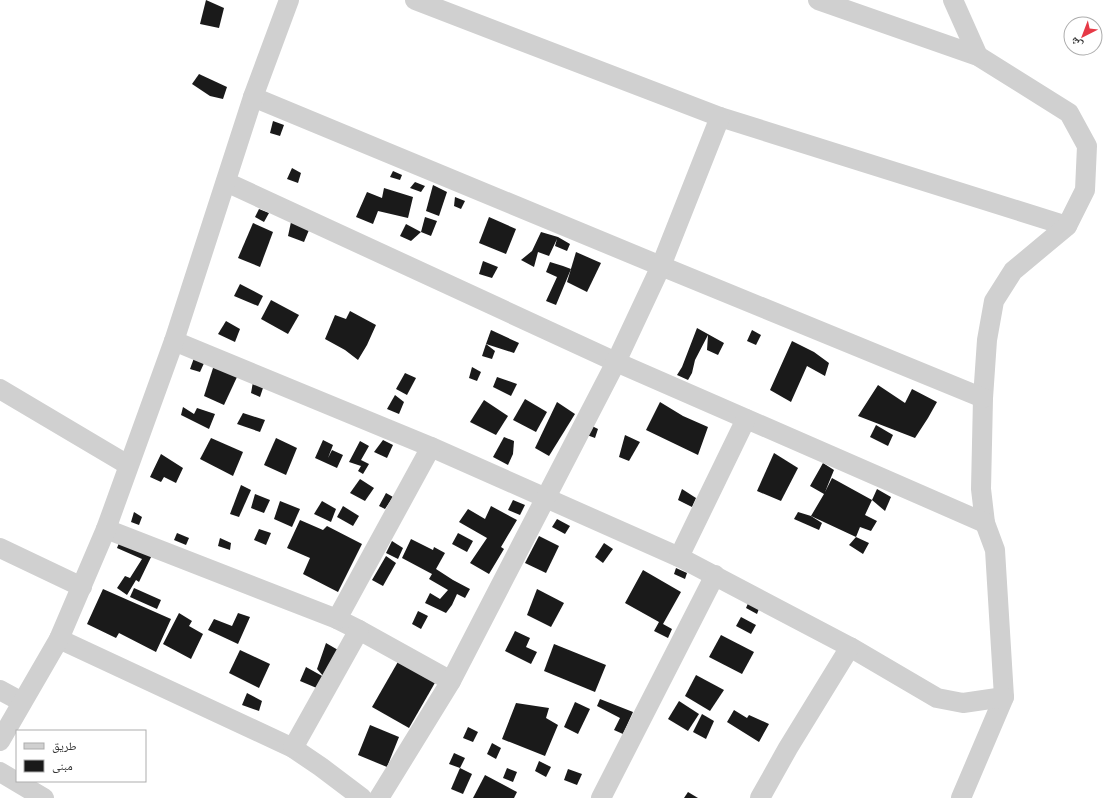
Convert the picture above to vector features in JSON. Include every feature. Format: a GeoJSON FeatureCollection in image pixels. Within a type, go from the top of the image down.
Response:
{"type":"FeatureCollection","features":[{"type":"Feature","properties":{"kind":"street"},"geometry":{"type":"LineString","coordinates":[[0,741],[59,639],[106,529],[174,340],[253,96],[289,0]]}},
{"type":"Feature","properties":{"kind":"street"},"geometry":{"type":"LineString","coordinates":[[415,0],[720,117],[1067,226]]}},
{"type":"Feature","properties":{"kind":"street"},"geometry":{"type":"LineString","coordinates":[[818,0],[978,56],[1069,113],[1086,146],[1085,190],[1067,226],[1013,270],[994,301],[987,340],[983,398],[981,489],[985,523],[995,550],[1004,697],[961,798]]}},
{"type":"Feature","properties":{"kind":"street"},"geometry":{"type":"LineString","coordinates":[[953,0],[978,56]]}},
{"type":"Feature","properties":{"kind":"street"},"geometry":{"type":"LineString","coordinates":[[253,96],[983,398]]}},
{"type":"Feature","properties":{"kind":"street"},"geometry":{"type":"LineString","coordinates":[[379,798],[451,682],[616,362],[661,266],[720,117]]}},
{"type":"Feature","properties":{"kind":"street"},"geometry":{"type":"LineString","coordinates":[[226,182],[616,362],[985,523]]}},
{"type":"Feature","properties":{"kind":"street"},"geometry":{"type":"LineString","coordinates":[[174,340],[432,447],[546,499],[680,557],[850,647],[937,698],[963,703],[1004,697]]}},
{"type":"Feature","properties":{"kind":"street"},"geometry":{"type":"LineString","coordinates":[[0,389],[128,465]]}},
{"type":"Feature","properties":{"kind":"street"},"geometry":{"type":"LineString","coordinates":[[680,557],[746,419]]}},
{"type":"Feature","properties":{"kind":"street"},"geometry":{"type":"LineString","coordinates":[[337,619],[432,447]]}},
{"type":"Feature","properties":{"kind":"street"},"geometry":{"type":"LineString","coordinates":[[106,529],[337,619],[451,682]]}},
{"type":"Feature","properties":{"kind":"street"},"geometry":{"type":"LineString","coordinates":[[0,548],[82,587]]}},
{"type":"Feature","properties":{"kind":"street"},"geometry":{"type":"LineString","coordinates":[[607,796],[715,575]]}},
{"type":"Feature","properties":{"kind":"street"},"geometry":{"type":"LineString","coordinates":[[293,748],[359,630]]}},
{"type":"Feature","properties":{"kind":"street"},"geometry":{"type":"LineString","coordinates":[[59,639],[293,748],[362,798]]}},
{"type":"Feature","properties":{"kind":"street"},"geometry":{"type":"LineString","coordinates":[[760,798],[788,748],[850,647]]}},
{"type":"Feature","properties":{"kind":"street"},"geometry":{"type":"LineString","coordinates":[[0,690],[22,702]]}},
{"type":"Feature","properties":{"kind":"street"},"geometry":{"type":"LineString","coordinates":[[0,772],[16,781]]}},
{"type":"Feature","properties":{"kind":"street"},"geometry":{"type":"LineString","coordinates":[[17,782],[44,798]]}},
{"type":"Feature","properties":{"kind":"building"},"geometry":{"type":"Polygon","coordinates":[[[206,0],[224,8],[219,28],[200,24],[206,0]]]}},
{"type":"Feature","properties":{"kind":"building"},"geometry":{"type":"Polygon","coordinates":[[[199,74],[227,87],[223,99],[210,96],[192,84],[199,74]]]}},
{"type":"Feature","properties":{"kind":"building"},"geometry":{"type":"Polygon","coordinates":[[[273,121],[284,125],[280,136],[270,133],[273,121]]]}},
{"type":"Feature","properties":{"kind":"building"},"geometry":{"type":"Polygon","coordinates":[[[292,168],[301,173],[298,183],[287,179],[292,168]]]}},
{"type":"Feature","properties":{"kind":"building"},"geometry":{"type":"Polygon","coordinates":[[[393,171],[402,175],[400,180],[390,177],[393,171]]]}},
{"type":"Feature","properties":{"kind":"building"},"geometry":{"type":"Polygon","coordinates":[[[415,182],[425,186],[421,192],[410,188],[415,182]]]}},
{"type":"Feature","properties":{"kind":"building"},"geometry":{"type":"Polygon","coordinates":[[[433,185],[447,192],[439,216],[426,211],[433,185]]]}},
{"type":"Feature","properties":{"kind":"building"},"geometry":{"type":"Polygon","coordinates":[[[384,188],[413,197],[408,218],[378,211],[373,224],[356,217],[367,192],[382,198],[384,188]]]}},
{"type":"Feature","properties":{"kind":"building"},"geometry":{"type":"Polygon","coordinates":[[[455,197],[465,201],[461,209],[454,206],[455,197]]]}},
{"type":"Feature","properties":{"kind":"building"},"geometry":{"type":"Polygon","coordinates":[[[259,209],[269,213],[264,222],[255,217],[259,209]]]}},
{"type":"Feature","properties":{"kind":"building"},"geometry":{"type":"Polygon","coordinates":[[[425,217],[437,221],[431,236],[421,232],[425,217]]]}},
{"type":"Feature","properties":{"kind":"building"},"geometry":{"type":"Polygon","coordinates":[[[489,217],[516,229],[506,254],[479,243],[489,217]]]}},
{"type":"Feature","properties":{"kind":"building"},"geometry":{"type":"Polygon","coordinates":[[[291,222],[309,230],[304,242],[288,236],[291,222]]]}},
{"type":"Feature","properties":{"kind":"building"},"geometry":{"type":"Polygon","coordinates":[[[253,223],[273,232],[260,267],[238,258],[253,223]]]}},
{"type":"Feature","properties":{"kind":"building"},"geometry":{"type":"Polygon","coordinates":[[[406,224],[421,232],[411,241],[400,236],[406,224]]]}},
{"type":"Feature","properties":{"kind":"building"},"geometry":{"type":"Polygon","coordinates":[[[541,232],[558,237],[570,244],[567,251],[555,246],[557,239],[549,256],[538,252],[534,267],[521,260],[532,251],[541,232]]]}},
{"type":"Feature","properties":{"kind":"building"},"geometry":{"type":"Polygon","coordinates":[[[576,252],[601,263],[587,292],[567,282],[576,252]]]}},
{"type":"Feature","properties":{"kind":"building"},"geometry":{"type":"Polygon","coordinates":[[[483,261],[498,267],[492,278],[479,274],[483,261]]]}},
{"type":"Feature","properties":{"kind":"building"},"geometry":{"type":"Polygon","coordinates":[[[550,262],[571,269],[556,305],[546,301],[557,277],[546,272],[550,262]]]}},
{"type":"Feature","properties":{"kind":"building"},"geometry":{"type":"Polygon","coordinates":[[[240,284],[263,296],[258,306],[234,296],[240,284]]]}},
{"type":"Feature","properties":{"kind":"building"},"geometry":{"type":"Polygon","coordinates":[[[271,300],[299,315],[288,334],[261,319],[271,300]]]}},
{"type":"Feature","properties":{"kind":"building"},"geometry":{"type":"Polygon","coordinates":[[[350,311],[376,325],[358,360],[345,350],[325,339],[335,315],[346,319],[350,311]]]}},
{"type":"Feature","properties":{"kind":"building"},"geometry":{"type":"Polygon","coordinates":[[[226,321],[240,329],[235,342],[218,334],[226,321]]]}},
{"type":"Feature","properties":{"kind":"building"},"geometry":{"type":"Polygon","coordinates":[[[697,328],[724,343],[718,355],[707,350],[708,335],[695,360],[692,373],[688,380],[677,375],[682,367],[697,328]]]}},
{"type":"Feature","properties":{"kind":"building"},"geometry":{"type":"Polygon","coordinates":[[[491,330],[519,343],[514,353],[486,344],[491,330]]]}},
{"type":"Feature","properties":{"kind":"building"},"geometry":{"type":"Polygon","coordinates":[[[752,330],[761,335],[756,345],[747,341],[752,330]]]}},
{"type":"Feature","properties":{"kind":"building"},"geometry":{"type":"Polygon","coordinates":[[[792,341],[814,352],[829,363],[825,376],[807,366],[791,402],[770,390],[792,341]]]}},
{"type":"Feature","properties":{"kind":"building"},"geometry":{"type":"Polygon","coordinates":[[[486,344],[495,351],[492,359],[482,356],[486,344]]]}},
{"type":"Feature","properties":{"kind":"building"},"geometry":{"type":"Polygon","coordinates":[[[194,358],[205,361],[200,372],[190,369],[194,358]]]}},
{"type":"Feature","properties":{"kind":"building"},"geometry":{"type":"Polygon","coordinates":[[[214,365],[237,377],[224,405],[204,396],[214,365]]]}},
{"type":"Feature","properties":{"kind":"building"},"geometry":{"type":"Polygon","coordinates":[[[472,367],[481,372],[477,381],[469,378],[472,367]]]}},
{"type":"Feature","properties":{"kind":"building"},"geometry":{"type":"Polygon","coordinates":[[[405,373],[416,378],[407,395],[396,389],[405,373]]]}},
{"type":"Feature","properties":{"kind":"building"},"geometry":{"type":"Polygon","coordinates":[[[497,377],[517,384],[511,396],[493,387],[497,377]]]}},
{"type":"Feature","properties":{"kind":"building"},"geometry":{"type":"Polygon","coordinates":[[[253,382],[263,388],[260,397],[251,393],[253,382]]]}},
{"type":"Feature","properties":{"kind":"building"},"geometry":{"type":"Polygon","coordinates":[[[878,385],[905,403],[912,389],[937,402],[915,438],[858,416],[878,385]]]}},
{"type":"Feature","properties":{"kind":"building"},"geometry":{"type":"Polygon","coordinates":[[[395,395],[404,402],[399,414],[387,409],[395,395]]]}},
{"type":"Feature","properties":{"kind":"building"},"geometry":{"type":"Polygon","coordinates":[[[525,399],[547,412],[536,432],[513,420],[525,399]]]}},
{"type":"Feature","properties":{"kind":"building"},"geometry":{"type":"Polygon","coordinates":[[[484,400],[508,416],[496,435],[470,422],[484,400]]]}},
{"type":"Feature","properties":{"kind":"building"},"geometry":{"type":"Polygon","coordinates":[[[557,402],[575,414],[549,456],[535,448],[557,402]]]}},
{"type":"Feature","properties":{"kind":"building"},"geometry":{"type":"Polygon","coordinates":[[[660,402],[683,416],[708,427],[698,455],[646,430],[660,402]]]}},
{"type":"Feature","properties":{"kind":"building"},"geometry":{"type":"Polygon","coordinates":[[[183,407],[194,414],[197,408],[215,414],[209,429],[181,415],[183,407]]]}},
{"type":"Feature","properties":{"kind":"building"},"geometry":{"type":"Polygon","coordinates":[[[243,413],[265,420],[260,432],[237,424],[243,413]]]}},
{"type":"Feature","properties":{"kind":"building"},"geometry":{"type":"Polygon","coordinates":[[[876,425],[893,435],[888,446],[870,437],[876,425]]]}},
{"type":"Feature","properties":{"kind":"building"},"geometry":{"type":"Polygon","coordinates":[[[592,426],[598,429],[595,438],[587,435],[592,426]]]}},
{"type":"Feature","properties":{"kind":"building"},"geometry":{"type":"Polygon","coordinates":[[[625,435],[640,442],[629,461],[619,457],[625,435]]]}},
{"type":"Feature","properties":{"kind":"building"},"geometry":{"type":"Polygon","coordinates":[[[504,437],[514,441],[513,454],[508,465],[493,457],[504,437]]]}},
{"type":"Feature","properties":{"kind":"building"},"geometry":{"type":"Polygon","coordinates":[[[211,438],[243,452],[233,476],[200,459],[211,438]]]}},
{"type":"Feature","properties":{"kind":"building"},"geometry":{"type":"Polygon","coordinates":[[[276,438],[297,448],[286,475],[264,465],[276,438]]]}},
{"type":"Feature","properties":{"kind":"building"},"geometry":{"type":"Polygon","coordinates":[[[323,440],[333,445],[328,458],[332,450],[343,455],[337,468],[315,458],[323,440]]]}},
{"type":"Feature","properties":{"kind":"building"},"geometry":{"type":"Polygon","coordinates":[[[383,440],[393,445],[387,458],[374,452],[383,440]]]}},
{"type":"Feature","properties":{"kind":"building"},"geometry":{"type":"Polygon","coordinates":[[[360,441],[369,446],[361,460],[369,464],[363,474],[358,471],[361,466],[349,462],[360,441]]]}},
{"type":"Feature","properties":{"kind":"building"},"geometry":{"type":"Polygon","coordinates":[[[774,453],[798,468],[781,501],[757,491],[774,453]]]}},
{"type":"Feature","properties":{"kind":"building"},"geometry":{"type":"Polygon","coordinates":[[[161,454],[183,468],[176,483],[164,477],[161,482],[150,477],[161,454]]]}},
{"type":"Feature","properties":{"kind":"building"},"geometry":{"type":"Polygon","coordinates":[[[823,463],[834,470],[825,492],[832,478],[872,500],[865,515],[877,521],[871,531],[860,527],[856,537],[811,516],[824,494],[810,486],[823,463]]]}},
{"type":"Feature","properties":{"kind":"building"},"geometry":{"type":"Polygon","coordinates":[[[360,479],[374,488],[365,501],[350,493],[360,479]]]}},
{"type":"Feature","properties":{"kind":"building"},"geometry":{"type":"Polygon","coordinates":[[[241,485],[251,490],[239,517],[230,514],[241,485]]]}},
{"type":"Feature","properties":{"kind":"building"},"geometry":{"type":"Polygon","coordinates":[[[682,489],[696,498],[692,507],[678,500],[682,489]]]}},
{"type":"Feature","properties":{"kind":"building"},"geometry":{"type":"Polygon","coordinates":[[[877,489],[891,497],[885,511],[872,500],[877,489]]]}},
{"type":"Feature","properties":{"kind":"building"},"geometry":{"type":"Polygon","coordinates":[[[386,493],[393,497],[385,509],[379,506],[386,493]]]}},
{"type":"Feature","properties":{"kind":"building"},"geometry":{"type":"Polygon","coordinates":[[[255,494],[270,500],[264,513],[251,508],[255,494]]]}},
{"type":"Feature","properties":{"kind":"building"},"geometry":{"type":"Polygon","coordinates":[[[513,500],[525,505],[520,515],[508,510],[513,500]]]}},
{"type":"Feature","properties":{"kind":"building"},"geometry":{"type":"Polygon","coordinates":[[[280,501],[300,509],[292,527],[274,519],[280,501]]]}},
{"type":"Feature","properties":{"kind":"building"},"geometry":{"type":"Polygon","coordinates":[[[322,501],[336,509],[331,522],[314,514],[322,501]]]}},
{"type":"Feature","properties":{"kind":"building"},"geometry":{"type":"Polygon","coordinates":[[[343,506],[359,516],[353,526],[337,517],[343,506]]]}},
{"type":"Feature","properties":{"kind":"building"},"geometry":{"type":"Polygon","coordinates":[[[491,506],[517,520],[501,547],[504,549],[489,574],[470,563],[487,538],[459,522],[468,509],[485,519],[491,506]]]}},
{"type":"Feature","properties":{"kind":"building"},"geometry":{"type":"Polygon","coordinates":[[[134,512],[142,517],[139,525],[131,522],[134,512]]]}},
{"type":"Feature","properties":{"kind":"building"},"geometry":{"type":"Polygon","coordinates":[[[798,512],[811,516],[822,523],[819,530],[794,519],[798,512]]]}},
{"type":"Feature","properties":{"kind":"building"},"geometry":{"type":"Polygon","coordinates":[[[557,519],[570,526],[565,534],[552,527],[557,519]]]}},
{"type":"Feature","properties":{"kind":"building"},"geometry":{"type":"Polygon","coordinates":[[[300,520],[323,530],[327,526],[362,544],[338,592],[303,574],[310,558],[287,548],[300,520]]]}},
{"type":"Feature","properties":{"kind":"building"},"geometry":{"type":"Polygon","coordinates":[[[259,529],[271,533],[266,545],[254,540],[259,529]]]}},
{"type":"Feature","properties":{"kind":"building"},"geometry":{"type":"Polygon","coordinates":[[[177,533],[189,538],[186,545],[174,540],[177,533]]]}},
{"type":"Feature","properties":{"kind":"building"},"geometry":{"type":"Polygon","coordinates":[[[458,533],[473,541],[467,552],[452,544],[458,533]]]}},
{"type":"Feature","properties":{"kind":"building"},"geometry":{"type":"Polygon","coordinates":[[[539,536],[559,546],[546,573],[525,563],[539,536]]]}},
{"type":"Feature","properties":{"kind":"building"},"geometry":{"type":"Polygon","coordinates":[[[856,537],[869,543],[863,554],[849,545],[856,537]]]}},
{"type":"Feature","properties":{"kind":"building"},"geometry":{"type":"Polygon","coordinates":[[[121,538],[153,553],[139,582],[136,580],[127,595],[117,588],[125,576],[130,578],[142,559],[117,548],[121,538]]]}},
{"type":"Feature","properties":{"kind":"building"},"geometry":{"type":"Polygon","coordinates":[[[220,538],[231,543],[230,550],[218,546],[220,538]]]}},
{"type":"Feature","properties":{"kind":"building"},"geometry":{"type":"Polygon","coordinates":[[[411,539],[433,550],[434,547],[445,553],[436,569],[470,589],[465,598],[457,594],[446,613],[425,603],[430,593],[440,599],[448,590],[429,579],[432,574],[402,558],[411,539]]]}},
{"type":"Feature","properties":{"kind":"building"},"geometry":{"type":"Polygon","coordinates":[[[392,541],[403,548],[398,559],[386,553],[392,541]]]}},
{"type":"Feature","properties":{"kind":"building"},"geometry":{"type":"Polygon","coordinates":[[[604,543],[613,549],[603,563],[595,557],[604,543]]]}},
{"type":"Feature","properties":{"kind":"building"},"geometry":{"type":"Polygon","coordinates":[[[386,556],[396,563],[383,586],[372,580],[386,556]]]}},
{"type":"Feature","properties":{"kind":"building"},"geometry":{"type":"Polygon","coordinates":[[[676,568],[687,573],[685,579],[674,574],[676,568]]]}},
{"type":"Feature","properties":{"kind":"building"},"geometry":{"type":"Polygon","coordinates":[[[643,570],[681,592],[663,624],[672,629],[668,638],[654,631],[659,622],[625,603],[643,570]]]}},
{"type":"Feature","properties":{"kind":"building"},"geometry":{"type":"Polygon","coordinates":[[[134,588],[161,600],[157,609],[130,597],[134,588]]]}},
{"type":"Feature","properties":{"kind":"building"},"geometry":{"type":"Polygon","coordinates":[[[103,589],[171,619],[156,652],[119,633],[116,638],[87,624],[103,589]]]}},
{"type":"Feature","properties":{"kind":"building"},"geometry":{"type":"Polygon","coordinates":[[[537,589],[564,603],[551,627],[527,615],[537,589]]]}},
{"type":"Feature","properties":{"kind":"building"},"geometry":{"type":"Polygon","coordinates":[[[749,601],[760,606],[757,614],[746,608],[749,601]]]}},
{"type":"Feature","properties":{"kind":"building"},"geometry":{"type":"Polygon","coordinates":[[[418,611],[428,616],[421,629],[412,624],[418,611]]]}},
{"type":"Feature","properties":{"kind":"building"},"geometry":{"type":"Polygon","coordinates":[[[179,613],[192,621],[189,626],[203,634],[191,659],[163,644],[179,613]]]}},
{"type":"Feature","properties":{"kind":"building"},"geometry":{"type":"Polygon","coordinates":[[[238,613],[250,617],[238,644],[208,630],[214,619],[232,626],[238,613]]]}},
{"type":"Feature","properties":{"kind":"building"},"geometry":{"type":"Polygon","coordinates":[[[741,617],[756,625],[751,634],[736,626],[741,617]]]}},
{"type":"Feature","properties":{"kind":"building"},"geometry":{"type":"Polygon","coordinates":[[[515,631],[530,638],[526,647],[537,652],[531,664],[505,651],[515,631]]]}},
{"type":"Feature","properties":{"kind":"building"},"geometry":{"type":"Polygon","coordinates":[[[721,635],[754,652],[742,674],[709,657],[721,635]]]}},
{"type":"Feature","properties":{"kind":"building"},"geometry":{"type":"Polygon","coordinates":[[[326,643],[338,650],[319,689],[300,681],[306,667],[324,677],[317,669],[326,643]]]}},
{"type":"Feature","properties":{"kind":"building"},"geometry":{"type":"Polygon","coordinates":[[[554,644],[606,665],[595,692],[544,671],[554,644]]]}},
{"type":"Feature","properties":{"kind":"building"},"geometry":{"type":"Polygon","coordinates":[[[240,650],[270,664],[259,688],[229,673],[240,650]]]}},
{"type":"Feature","properties":{"kind":"building"},"geometry":{"type":"Polygon","coordinates":[[[399,660],[436,681],[409,728],[372,707],[399,660]]]}},
{"type":"Feature","properties":{"kind":"building"},"geometry":{"type":"Polygon","coordinates":[[[696,675],[724,690],[710,711],[685,696],[696,675]]]}},
{"type":"Feature","properties":{"kind":"building"},"geometry":{"type":"Polygon","coordinates":[[[247,693],[262,701],[259,711],[242,705],[247,693]]]}},
{"type":"Feature","properties":{"kind":"building"},"geometry":{"type":"Polygon","coordinates":[[[600,699],[633,712],[623,734],[614,730],[620,718],[597,706],[600,699]]]}},
{"type":"Feature","properties":{"kind":"building"},"geometry":{"type":"Polygon","coordinates":[[[679,701],[699,714],[688,731],[668,719],[679,701]]]}},
{"type":"Feature","properties":{"kind":"building"},"geometry":{"type":"Polygon","coordinates":[[[575,702],[590,709],[578,734],[564,727],[575,702]]]}},
{"type":"Feature","properties":{"kind":"building"},"geometry":{"type":"Polygon","coordinates":[[[516,703],[549,708],[546,718],[558,725],[545,756],[502,739],[516,703]]]}},
{"type":"Feature","properties":{"kind":"building"},"geometry":{"type":"Polygon","coordinates":[[[734,710],[747,718],[749,715],[769,724],[759,742],[727,722],[734,710]]]}},
{"type":"Feature","properties":{"kind":"building"},"geometry":{"type":"Polygon","coordinates":[[[702,714],[714,721],[706,739],[693,732],[702,714]]]}},
{"type":"Feature","properties":{"kind":"building"},"geometry":{"type":"Polygon","coordinates":[[[370,725],[399,737],[387,767],[358,755],[370,725]]]}},
{"type":"Feature","properties":{"kind":"building"},"geometry":{"type":"Polygon","coordinates":[[[468,727],[478,732],[473,742],[463,738],[468,727]]]}},
{"type":"Feature","properties":{"kind":"building"},"geometry":{"type":"Polygon","coordinates":[[[492,743],[501,748],[496,759],[487,754],[492,743]]]}},
{"type":"Feature","properties":{"kind":"building"},"geometry":{"type":"Polygon","coordinates":[[[454,753],[465,758],[460,768],[449,764],[454,753]]]}},
{"type":"Feature","properties":{"kind":"building"},"geometry":{"type":"Polygon","coordinates":[[[539,761],[551,767],[546,777],[535,771],[539,761]]]}},
{"type":"Feature","properties":{"kind":"building"},"geometry":{"type":"Polygon","coordinates":[[[460,768],[472,774],[463,794],[451,789],[460,768]]]}},
{"type":"Feature","properties":{"kind":"building"},"geometry":{"type":"Polygon","coordinates":[[[507,768],[517,772],[513,782],[503,778],[507,768]]]}},
{"type":"Feature","properties":{"kind":"building"},"geometry":{"type":"Polygon","coordinates":[[[568,769],[582,774],[577,785],[564,780],[568,769]]]}},
{"type":"Feature","properties":{"kind":"building"},"geometry":{"type":"Polygon","coordinates":[[[485,775],[517,792],[514,798],[473,798],[485,775]]]}},
{"type":"Feature","properties":{"kind":"building"},"geometry":{"type":"Polygon","coordinates":[[[688,792],[698,798],[684,798],[688,792]]]}}]}
